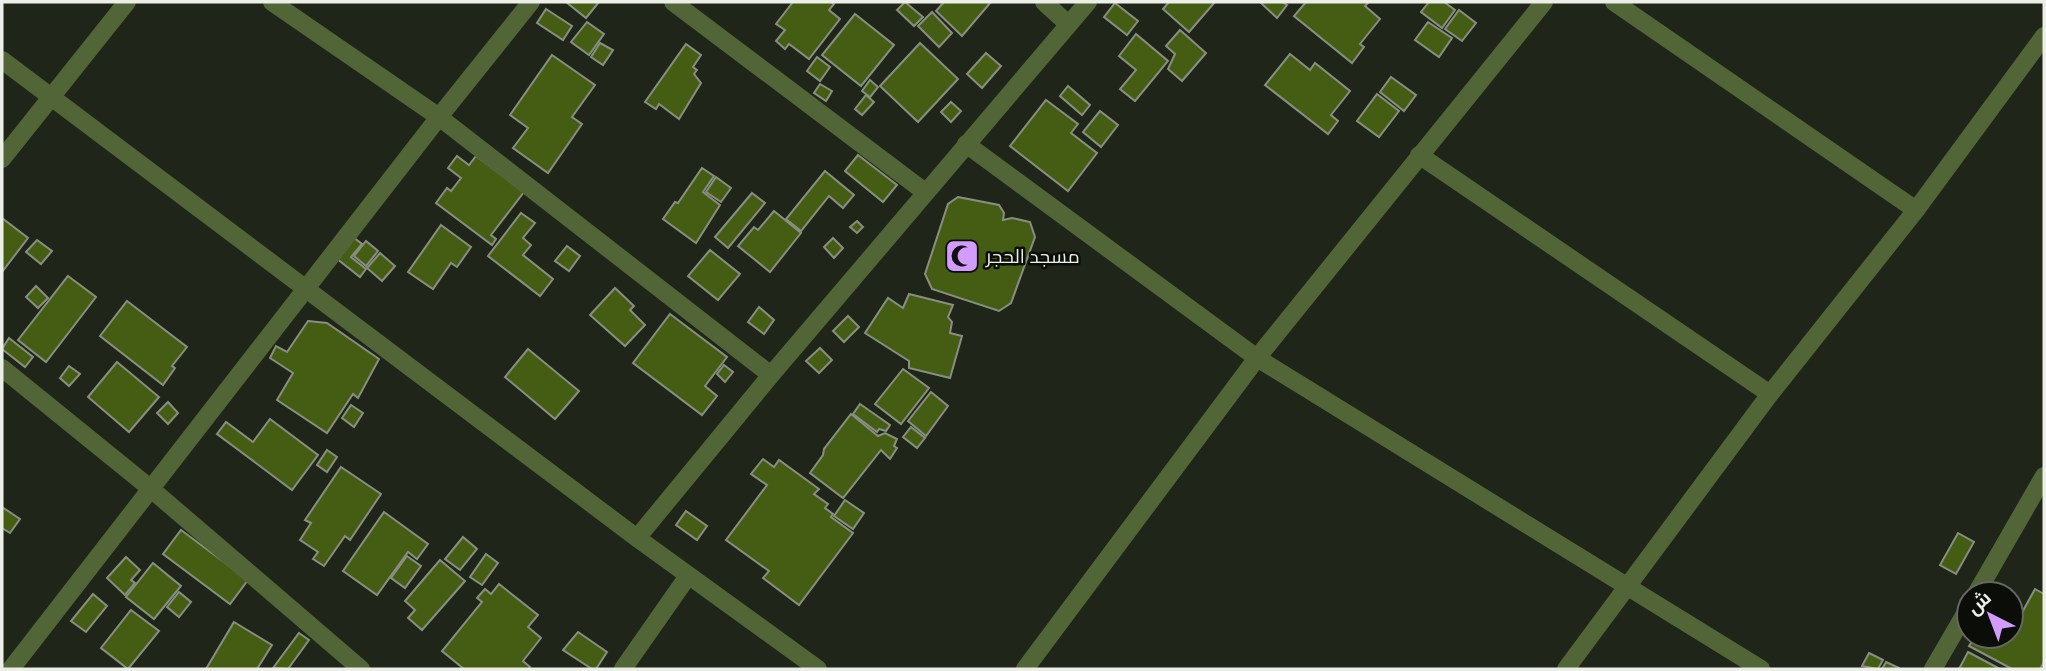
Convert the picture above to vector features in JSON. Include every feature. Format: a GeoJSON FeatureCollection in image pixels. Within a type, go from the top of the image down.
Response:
{"type":"FeatureCollection","features":[{"type":"Feature","properties":{"kind":"street"},"geometry":{"type":"LineString","coordinates":[[2,159],[127,2]]}},
{"type":"Feature","properties":{"kind":"street"},"geometry":{"type":"LineString","coordinates":[[272,2],[439,117],[771,374]]}},
{"type":"Feature","properties":{"kind":"street"},"geometry":{"type":"LineString","coordinates":[[10,669],[531,2]]}},
{"type":"Feature","properties":{"kind":"street"},"geometry":{"type":"LineString","coordinates":[[673,2],[925,192]]}},
{"type":"Feature","properties":{"kind":"street"},"geometry":{"type":"LineString","coordinates":[[1044,2],[1068,24]]}},
{"type":"Feature","properties":{"kind":"street"},"geometry":{"type":"LineString","coordinates":[[637,538],[771,374],[1088,2]]}},
{"type":"Feature","properties":{"kind":"street"},"geometry":{"type":"LineString","coordinates":[[1025,669],[1257,358],[1544,2]]}},
{"type":"Feature","properties":{"kind":"street"},"geometry":{"type":"LineString","coordinates":[[1614,2],[1916,210]]}},
{"type":"Feature","properties":{"kind":"street"},"geometry":{"type":"LineString","coordinates":[[1566,669],[1770,394],[1916,210],[2044,36]]}},
{"type":"Feature","properties":{"kind":"street"},"geometry":{"type":"LineString","coordinates":[[2,61],[637,538],[818,669]]}},
{"type":"Feature","properties":{"kind":"street"},"geometry":{"type":"LineString","coordinates":[[966,144],[1257,358],[1761,669]]}},
{"type":"Feature","properties":{"kind":"street"},"geometry":{"type":"LineString","coordinates":[[1419,155],[1770,394]]}},
{"type":"Feature","properties":{"kind":"street"},"geometry":{"type":"LineString","coordinates":[[2,368],[150,488],[361,669]]}},
{"type":"Feature","properties":{"kind":"street"},"geometry":{"type":"LineString","coordinates":[[1984,580],[2044,477]]}},
{"type":"Feature","properties":{"kind":"street"},"geometry":{"type":"LineString","coordinates":[[623,669],[688,576]]}},
{"type":"Feature","properties":{"kind":"street"},"geometry":{"type":"LineString","coordinates":[[1933,669],[1955,631]]}},
{"type":"Feature","properties":{"kind":"building"},"geometry":{"type":"Polygon","coordinates":[[[566,2],[599,2],[586,18],[566,2]]]}},
{"type":"Feature","properties":{"kind":"building"},"geometry":{"type":"Polygon","coordinates":[[[793,2],[831,2],[834,4],[829,10],[840,19],[809,59],[789,44],[785,49],[776,41],[785,30],[776,24],[793,2]]]}},
{"type":"Feature","properties":{"kind":"building"},"geometry":{"type":"Polygon","coordinates":[[[905,2],[923,17],[914,26],[897,10],[905,2]]]}},
{"type":"Feature","properties":{"kind":"building"},"geometry":{"type":"Polygon","coordinates":[[[944,2],[991,2],[962,36],[936,11],[944,2]]]}},
{"type":"Feature","properties":{"kind":"building"},"geometry":{"type":"Polygon","coordinates":[[[1169,2],[1215,2],[1189,32],[1163,9],[1169,2]]]}},
{"type":"Feature","properties":{"kind":"building"},"geometry":{"type":"Polygon","coordinates":[[[1260,2],[1282,2],[1287,5],[1277,18],[1260,2]]]}},
{"type":"Feature","properties":{"kind":"building"},"geometry":{"type":"Polygon","coordinates":[[[1306,2],[1369,2],[1365,6],[1380,19],[1360,44],[1364,47],[1352,63],[1294,16],[1306,2]]]}},
{"type":"Feature","properties":{"kind":"building"},"geometry":{"type":"Polygon","coordinates":[[[1429,2],[1444,2],[1455,10],[1442,28],[1421,12],[1429,2]]]}},
{"type":"Feature","properties":{"kind":"building"},"geometry":{"type":"Polygon","coordinates":[[[1115,3],[1138,21],[1127,35],[1104,17],[1115,3]]]}},
{"type":"Feature","properties":{"kind":"building"},"geometry":{"type":"Polygon","coordinates":[[[546,9],[572,26],[563,40],[537,23],[546,9]]]}},
{"type":"Feature","properties":{"kind":"building"},"geometry":{"type":"Polygon","coordinates":[[[1459,10],[1476,23],[1462,41],[1445,29],[1459,10]]]}},
{"type":"Feature","properties":{"kind":"building"},"geometry":{"type":"Polygon","coordinates":[[[932,12],[952,33],[939,47],[918,26],[932,12]]]}},
{"type":"Feature","properties":{"kind":"building"},"geometry":{"type":"Polygon","coordinates":[[[855,14],[894,45],[861,86],[822,55],[855,14]]]}},
{"type":"Feature","properties":{"kind":"building"},"geometry":{"type":"Polygon","coordinates":[[[587,22],[604,34],[589,55],[571,42],[587,22]]]}},
{"type":"Feature","properties":{"kind":"building"},"geometry":{"type":"Polygon","coordinates":[[[1428,22],[1452,38],[1439,57],[1415,40],[1428,22]]]}},
{"type":"Feature","properties":{"kind":"building"},"geometry":{"type":"Polygon","coordinates":[[[1180,30],[1206,53],[1182,81],[1168,69],[1175,54],[1166,46],[1180,30]]]}},
{"type":"Feature","properties":{"kind":"building"},"geometry":{"type":"Polygon","coordinates":[[[1136,34],[1168,61],[1135,101],[1120,89],[1136,70],[1119,56],[1136,34]]]}},
{"type":"Feature","properties":{"kind":"building"},"geometry":{"type":"Polygon","coordinates":[[[600,43],[613,50],[603,65],[591,57],[600,43]]]}},
{"type":"Feature","properties":{"kind":"building"},"geometry":{"type":"Polygon","coordinates":[[[920,43],[958,79],[918,122],[880,86],[920,43]]]}},
{"type":"Feature","properties":{"kind":"building"},"geometry":{"type":"Polygon","coordinates":[[[686,44],[701,55],[693,67],[697,70],[694,74],[701,83],[679,119],[659,104],[656,109],[645,102],[686,44]]]}},
{"type":"Feature","properties":{"kind":"building"},"geometry":{"type":"Polygon","coordinates":[[[986,53],[1001,66],[982,88],[967,74],[986,53]]]}},
{"type":"Feature","properties":{"kind":"building"},"geometry":{"type":"Polygon","coordinates":[[[1290,54],[1310,70],[1315,63],[1350,91],[1331,115],[1338,121],[1328,134],[1265,85],[1290,54]]]}},
{"type":"Feature","properties":{"kind":"building"},"geometry":{"type":"Polygon","coordinates":[[[552,55],[595,85],[572,117],[582,124],[548,173],[513,148],[528,128],[510,115],[552,55]]]}},
{"type":"Feature","properties":{"kind":"building"},"geometry":{"type":"Polygon","coordinates":[[[817,57],[830,67],[820,81],[807,71],[817,57]]]}},
{"type":"Feature","properties":{"kind":"building"},"geometry":{"type":"Polygon","coordinates":[[[1391,77],[1416,95],[1404,111],[1380,92],[1391,77]]]}},
{"type":"Feature","properties":{"kind":"building"},"geometry":{"type":"Polygon","coordinates":[[[870,80],[878,87],[870,97],[862,91],[870,80]]]}},
{"type":"Feature","properties":{"kind":"building"},"geometry":{"type":"Polygon","coordinates":[[[820,84],[832,91],[826,101],[814,93],[820,84]]]}},
{"type":"Feature","properties":{"kind":"building"},"geometry":{"type":"Polygon","coordinates":[[[1068,86],[1090,105],[1082,115],[1060,96],[1068,86]]]}},
{"type":"Feature","properties":{"kind":"building"},"geometry":{"type":"Polygon","coordinates":[[[1377,94],[1399,111],[1379,137],[1357,121],[1377,94]]]}},
{"type":"Feature","properties":{"kind":"building"},"geometry":{"type":"Polygon","coordinates":[[[866,95],[874,102],[862,115],[855,109],[866,95]]]}},
{"type":"Feature","properties":{"kind":"building"},"geometry":{"type":"Polygon","coordinates":[[[1046,100],[1078,124],[1071,133],[1097,153],[1068,191],[1010,146],[1046,100]]]}},
{"type":"Feature","properties":{"kind":"building"},"geometry":{"type":"Polygon","coordinates":[[[951,102],[961,111],[951,122],[941,112],[951,102]]]}},
{"type":"Feature","properties":{"kind":"building"},"geometry":{"type":"Polygon","coordinates":[[[1100,111],[1118,125],[1101,147],[1083,132],[1100,111]]]}},
{"type":"Feature","properties":{"kind":"building"},"geometry":{"type":"Polygon","coordinates":[[[858,155],[897,185],[883,202],[845,171],[858,155]]]}},
{"type":"Feature","properties":{"kind":"building"},"geometry":{"type":"Polygon","coordinates":[[[457,156],[469,165],[476,156],[524,192],[491,235],[496,239],[492,245],[436,203],[447,188],[451,191],[461,178],[448,168],[457,156]]]}},
{"type":"Feature","properties":{"kind":"building"},"geometry":{"type":"Polygon","coordinates":[[[702,168],[714,176],[703,192],[720,205],[696,243],[663,219],[675,202],[678,203],[702,168]]]}},
{"type":"Feature","properties":{"kind":"building"},"geometry":{"type":"Polygon","coordinates":[[[825,171],[854,195],[843,208],[829,196],[801,231],[786,219],[825,171]]]}},
{"type":"Feature","properties":{"kind":"building"},"geometry":{"type":"Polygon","coordinates":[[[716,177],[731,188],[721,202],[706,192],[716,177]]]}},
{"type":"Feature","properties":{"kind":"building"},"geometry":{"type":"Polygon","coordinates":[[[752,193],[765,203],[728,248],[715,237],[752,193]]]}},
{"type":"Feature","properties":{"kind":"building"},"geometry":{"type":"Polygon","coordinates":[[[958,197],[999,205],[1004,213],[1003,220],[1012,218],[1030,222],[1035,237],[1011,303],[999,311],[932,289],[925,274],[948,204],[958,197]]]}},
{"type":"Feature","properties":{"kind":"building"},"geometry":{"type":"Polygon","coordinates":[[[774,211],[801,233],[770,272],[738,246],[754,227],[758,230],[774,211]]]}},
{"type":"Feature","properties":{"kind":"building"},"geometry":{"type":"Polygon","coordinates":[[[521,213],[535,223],[523,238],[531,245],[523,255],[553,279],[540,296],[488,256],[521,213]]]}},
{"type":"Feature","properties":{"kind":"building"},"geometry":{"type":"Polygon","coordinates":[[[2,218],[28,238],[2,272],[2,218]]]}},
{"type":"Feature","properties":{"kind":"building"},"geometry":{"type":"Polygon","coordinates":[[[857,221],[863,227],[857,233],[850,227],[857,221]]]}},
{"type":"Feature","properties":{"kind":"building"},"geometry":{"type":"Polygon","coordinates":[[[441,225],[471,247],[457,267],[451,263],[433,289],[408,272],[441,225]]]}},
{"type":"Feature","properties":{"kind":"building"},"geometry":{"type":"Polygon","coordinates":[[[353,237],[362,244],[351,257],[366,269],[360,277],[336,258],[353,237]]]}},
{"type":"Feature","properties":{"kind":"building"},"geometry":{"type":"Polygon","coordinates":[[[833,238],[843,248],[834,258],[824,247],[833,238]]]}},
{"type":"Feature","properties":{"kind":"building"},"geometry":{"type":"Polygon","coordinates":[[[37,240],[52,251],[41,264],[26,252],[37,240]]]}},
{"type":"Feature","properties":{"kind":"building"},"geometry":{"type":"Polygon","coordinates":[[[366,241],[378,251],[366,266],[354,256],[366,241]]]}},
{"type":"Feature","properties":{"kind":"building"},"geometry":{"type":"Polygon","coordinates":[[[567,246],[580,256],[569,271],[555,261],[567,246]]]}},
{"type":"Feature","properties":{"kind":"building"},"geometry":{"type":"Polygon","coordinates":[[[710,250],[740,274],[718,300],[688,276],[710,250]]]}},
{"type":"Feature","properties":{"kind":"building"},"geometry":{"type":"Polygon","coordinates":[[[380,253],[395,266],[382,281],[367,268],[380,253]]]}},
{"type":"Feature","properties":{"kind":"building"},"geometry":{"type":"Polygon","coordinates":[[[68,276],[96,297],[46,362],[18,340],[68,276]]]}},
{"type":"Feature","properties":{"kind":"building"},"geometry":{"type":"Polygon","coordinates":[[[36,286],[48,298],[38,308],[26,297],[36,286]]]}},
{"type":"Feature","properties":{"kind":"building"},"geometry":{"type":"Polygon","coordinates":[[[615,288],[634,306],[630,310],[645,325],[625,346],[590,315],[615,288]]]}},
{"type":"Feature","properties":{"kind":"building"},"geometry":{"type":"Polygon","coordinates":[[[909,294],[953,305],[948,317],[952,322],[950,333],[962,336],[950,378],[909,368],[909,361],[865,333],[888,298],[903,308],[909,294]]]}},
{"type":"Feature","properties":{"kind":"building"},"geometry":{"type":"Polygon","coordinates":[[[127,301],[187,347],[172,366],[175,368],[163,385],[100,336],[127,301]]]}},
{"type":"Feature","properties":{"kind":"building"},"geometry":{"type":"Polygon","coordinates":[[[759,307],[774,320],[764,334],[748,322],[759,307]]]}},
{"type":"Feature","properties":{"kind":"building"},"geometry":{"type":"Polygon","coordinates":[[[670,314],[727,357],[705,386],[717,396],[702,415],[633,363],[670,314]]]}},
{"type":"Feature","properties":{"kind":"building"},"geometry":{"type":"Polygon","coordinates":[[[848,316],[859,327],[844,342],[833,331],[848,316]]]}},
{"type":"Feature","properties":{"kind":"building"},"geometry":{"type":"Polygon","coordinates":[[[308,321],[327,323],[379,359],[358,398],[353,394],[327,433],[277,400],[293,373],[270,358],[276,346],[287,352],[308,321]]]}},
{"type":"Feature","properties":{"kind":"building"},"geometry":{"type":"Polygon","coordinates":[[[9,338],[33,357],[25,367],[2,349],[9,338]]]}},
{"type":"Feature","properties":{"kind":"building"},"geometry":{"type":"Polygon","coordinates":[[[820,348],[832,360],[819,373],[806,361],[820,348]]]}},
{"type":"Feature","properties":{"kind":"building"},"geometry":{"type":"Polygon","coordinates":[[[528,349],[579,391],[555,419],[505,377],[528,349]]]}},
{"type":"Feature","properties":{"kind":"building"},"geometry":{"type":"Polygon","coordinates":[[[117,362],[159,397],[129,432],[88,397],[117,362]]]}},
{"type":"Feature","properties":{"kind":"building"},"geometry":{"type":"Polygon","coordinates":[[[724,365],[733,372],[725,382],[717,374],[724,365]]]}},
{"type":"Feature","properties":{"kind":"building"},"geometry":{"type":"Polygon","coordinates":[[[69,366],[80,374],[69,386],[60,378],[69,366]]]}},
{"type":"Feature","properties":{"kind":"building"},"geometry":{"type":"Polygon","coordinates":[[[903,369],[929,388],[901,424],[875,404],[903,369]]]}},
{"type":"Feature","properties":{"kind":"building"},"geometry":{"type":"Polygon","coordinates":[[[931,392],[948,406],[926,436],[908,421],[931,392]]]}},
{"type":"Feature","properties":{"kind":"building"},"geometry":{"type":"Polygon","coordinates":[[[168,402],[178,413],[168,424],[157,413],[168,402]]]}},
{"type":"Feature","properties":{"kind":"building"},"geometry":{"type":"Polygon","coordinates":[[[860,404],[890,425],[886,431],[879,429],[877,432],[853,414],[860,404]]]}},
{"type":"Feature","properties":{"kind":"building"},"geometry":{"type":"Polygon","coordinates":[[[351,405],[363,413],[354,427],[342,418],[351,405]]]}},
{"type":"Feature","properties":{"kind":"building"},"geometry":{"type":"Polygon","coordinates":[[[851,414],[878,436],[885,433],[897,439],[894,446],[897,448],[890,459],[881,450],[843,498],[810,473],[823,455],[824,449],[851,414]]]}},
{"type":"Feature","properties":{"kind":"building"},"geometry":{"type":"Polygon","coordinates":[[[270,419],[318,455],[292,490],[217,434],[226,422],[253,442],[270,419]]]}},
{"type":"Feature","properties":{"kind":"building"},"geometry":{"type":"Polygon","coordinates":[[[911,427],[925,438],[917,448],[903,437],[911,427]]]}},
{"type":"Feature","properties":{"kind":"building"},"geometry":{"type":"Polygon","coordinates":[[[327,450],[337,457],[327,472],[317,465],[327,450]]]}},
{"type":"Feature","properties":{"kind":"building"},"geometry":{"type":"Polygon","coordinates":[[[763,459],[774,467],[779,460],[819,489],[814,494],[828,504],[825,508],[833,514],[831,517],[853,533],[799,605],[763,578],[769,571],[726,540],[767,485],[751,474],[763,459]]]}},
{"type":"Feature","properties":{"kind":"building"},"geometry":{"type":"Polygon","coordinates":[[[341,467],[381,494],[350,540],[345,536],[324,566],[313,559],[318,552],[300,540],[311,523],[305,520],[341,467]]]}},
{"type":"Feature","properties":{"kind":"building"},"geometry":{"type":"Polygon","coordinates":[[[845,500],[864,513],[853,529],[834,516],[845,500]]]}},
{"type":"Feature","properties":{"kind":"building"},"geometry":{"type":"Polygon","coordinates":[[[2,507],[20,519],[10,533],[2,528],[2,507]]]}},
{"type":"Feature","properties":{"kind":"building"},"geometry":{"type":"Polygon","coordinates":[[[686,511],[707,526],[697,540],[676,525],[686,511]]]}},
{"type":"Feature","properties":{"kind":"building"},"geometry":{"type":"Polygon","coordinates":[[[384,512],[428,544],[417,559],[408,552],[377,595],[343,571],[384,512]]]}},
{"type":"Feature","properties":{"kind":"building"},"geometry":{"type":"Polygon","coordinates":[[[181,530],[248,580],[230,604],[163,554],[181,530]]]}},
{"type":"Feature","properties":{"kind":"building"},"geometry":{"type":"Polygon","coordinates":[[[1958,533],[1974,542],[1956,574],[1940,565],[1958,533]]]}},
{"type":"Feature","properties":{"kind":"building"},"geometry":{"type":"Polygon","coordinates":[[[463,537],[477,549],[460,570],[445,559],[463,537]]]}},
{"type":"Feature","properties":{"kind":"building"},"geometry":{"type":"Polygon","coordinates":[[[486,554],[498,563],[482,585],[470,577],[486,554]]]}},
{"type":"Feature","properties":{"kind":"building"},"geometry":{"type":"Polygon","coordinates":[[[407,556],[421,566],[405,588],[391,578],[407,556]]]}},
{"type":"Feature","properties":{"kind":"building"},"geometry":{"type":"Polygon","coordinates":[[[126,557],[140,570],[131,580],[135,583],[125,595],[107,578],[126,557]]]}},
{"type":"Feature","properties":{"kind":"building"},"geometry":{"type":"Polygon","coordinates":[[[440,560],[465,581],[422,630],[408,618],[415,610],[405,601],[440,560]]]}},
{"type":"Feature","properties":{"kind":"building"},"geometry":{"type":"Polygon","coordinates":[[[153,563],[181,586],[154,619],[126,597],[153,563]]]}},
{"type":"Feature","properties":{"kind":"building"},"geometry":{"type":"Polygon","coordinates":[[[499,584],[538,615],[528,627],[541,638],[523,661],[530,667],[464,669],[442,651],[482,602],[477,598],[485,589],[491,594],[499,584]]]}},
{"type":"Feature","properties":{"kind":"building"},"geometry":{"type":"Polygon","coordinates":[[[2035,589],[2044,594],[2044,662],[2040,669],[2012,669],[1976,650],[2025,650],[2025,607],[2035,589]]]}},
{"type":"Feature","properties":{"kind":"building"},"geometry":{"type":"Polygon","coordinates":[[[179,592],[191,602],[179,617],[167,607],[179,592]]]}},
{"type":"Feature","properties":{"kind":"building"},"geometry":{"type":"Polygon","coordinates":[[[93,594],[107,606],[86,632],[71,621],[93,594]]]}},
{"type":"Feature","properties":{"kind":"building"},"geometry":{"type":"Polygon","coordinates":[[[131,610],[159,631],[128,669],[101,648],[131,610]]]}},
{"type":"Feature","properties":{"kind":"building"},"geometry":{"type":"Polygon","coordinates":[[[234,622],[272,645],[257,669],[206,669],[234,622]]]}},
{"type":"Feature","properties":{"kind":"building"},"geometry":{"type":"Polygon","coordinates":[[[578,632],[607,652],[596,669],[563,650],[578,632]]]}},
{"type":"Feature","properties":{"kind":"building"},"geometry":{"type":"Polygon","coordinates":[[[299,633],[309,640],[288,669],[273,668],[299,633]]]}},
{"type":"Feature","properties":{"kind":"building"},"geometry":{"type":"Polygon","coordinates":[[[1968,652],[2000,669],[1959,669],[1968,652]]]}},
{"type":"Feature","properties":{"kind":"building"},"geometry":{"type":"Polygon","coordinates":[[[1869,653],[1883,660],[1878,669],[1862,666],[1869,653]]]}},
{"type":"Feature","properties":{"kind":"building"},"geometry":{"type":"Polygon","coordinates":[[[1886,662],[1899,668],[1899,669],[1882,669],[1886,662]]]}},
{"type":"Feature","properties":{"kind":"place","name":"مسجد الحجر"},"geometry":{"type":"Point","coordinates":[962,256]}}]}
